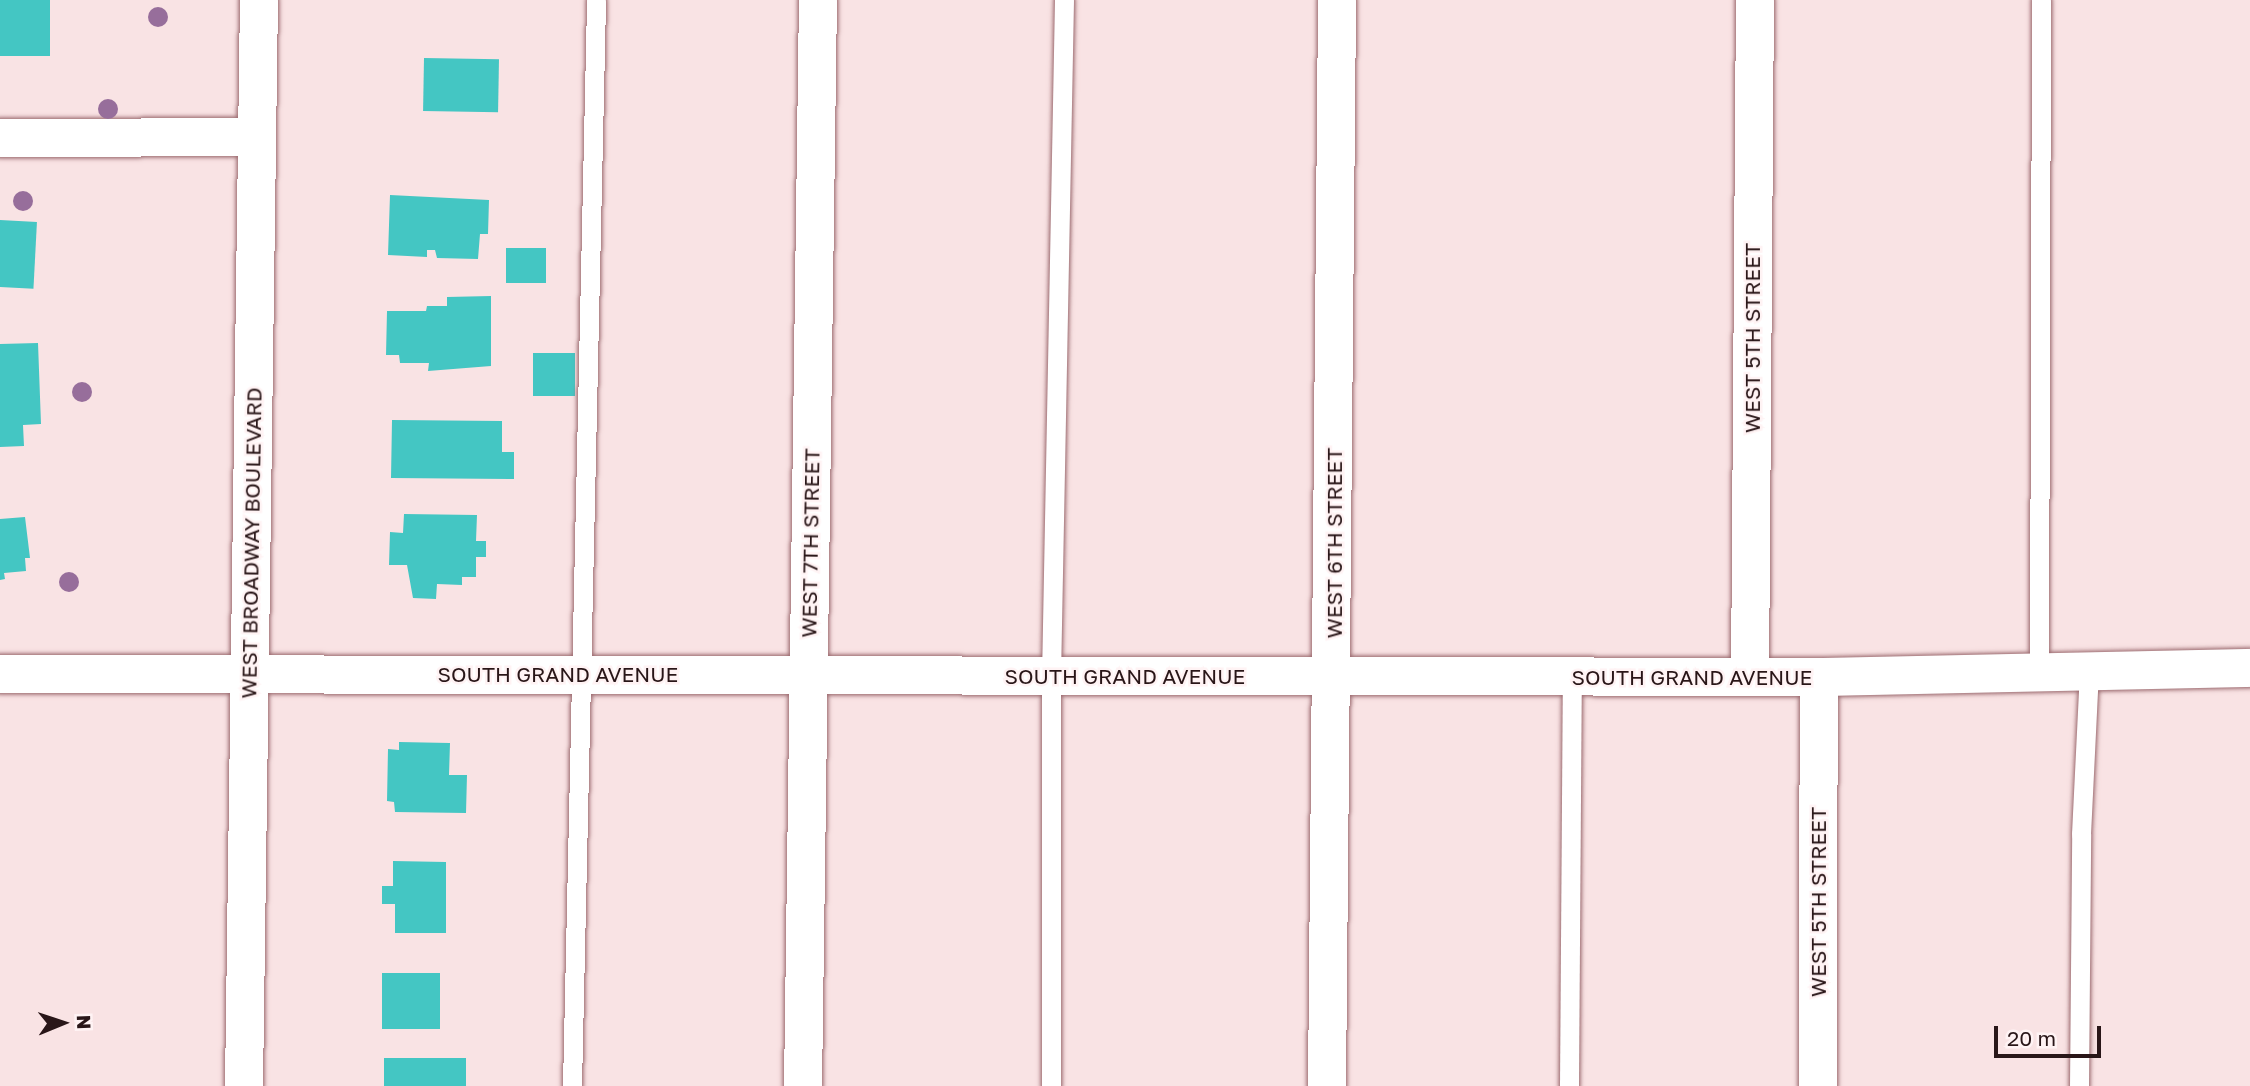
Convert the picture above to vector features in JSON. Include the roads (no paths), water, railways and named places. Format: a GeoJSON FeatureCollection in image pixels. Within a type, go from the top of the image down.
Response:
{"type":"FeatureCollection","features":[{"type":"Feature","properties":{"kind":"main road","name":"WEST BROADWAY BOULEVARD"},"geometry":{"type":"LineString","coordinates":[[244,1086],[259,0]]}},
{"type":"Feature","properties":{"kind":"main road","name":"WEST 7TH STREET"},"geometry":{"type":"LineString","coordinates":[[803,1086],[818,0]]}},
{"type":"Feature","properties":{"kind":"main road","name":"WEST 6TH STREET"},"geometry":{"type":"LineString","coordinates":[[1327,1086],[1334,677],[1337,0]]}},
{"type":"Feature","properties":{"kind":"main road","name":"WEST 5TH STREET"},"geometry":{"type":"LineString","coordinates":[[1750,677],[1755,0]]}},
{"type":"Feature","properties":{"kind":"main road"},"geometry":{"type":"LineString","coordinates":[[0,138],[257,137]]}},
{"type":"Feature","properties":{"kind":"main road","name":"SOUTH GRAND AVENUE"},"geometry":{"type":"LineString","coordinates":[[0,674],[250,672],[1051,677],[1819,677],[2250,668]]}},
{"type":"Feature","properties":{"kind":"main road","name":"WEST 5TH STREET"},"geometry":{"type":"LineString","coordinates":[[1818,1086],[1819,677]]}},
{"type":"Feature","properties":{"kind":"lane"},"geometry":{"type":"LineString","coordinates":[[572,1086],[596,0]]}},
{"type":"Feature","properties":{"kind":"lane"},"geometry":{"type":"LineString","coordinates":[[1051,1086],[1051,677],[1064,0]]}},
{"type":"Feature","properties":{"kind":"lane"},"geometry":{"type":"LineString","coordinates":[[2039,672],[2041,0]]}},
{"type":"Feature","properties":{"kind":"lane"},"geometry":{"type":"LineString","coordinates":[[2079,1086],[2081,834],[2090,671]]}},
{"type":"Feature","properties":{"kind":"lane"},"geometry":{"type":"LineString","coordinates":[[1569,1086],[1572,677]]}}]}
